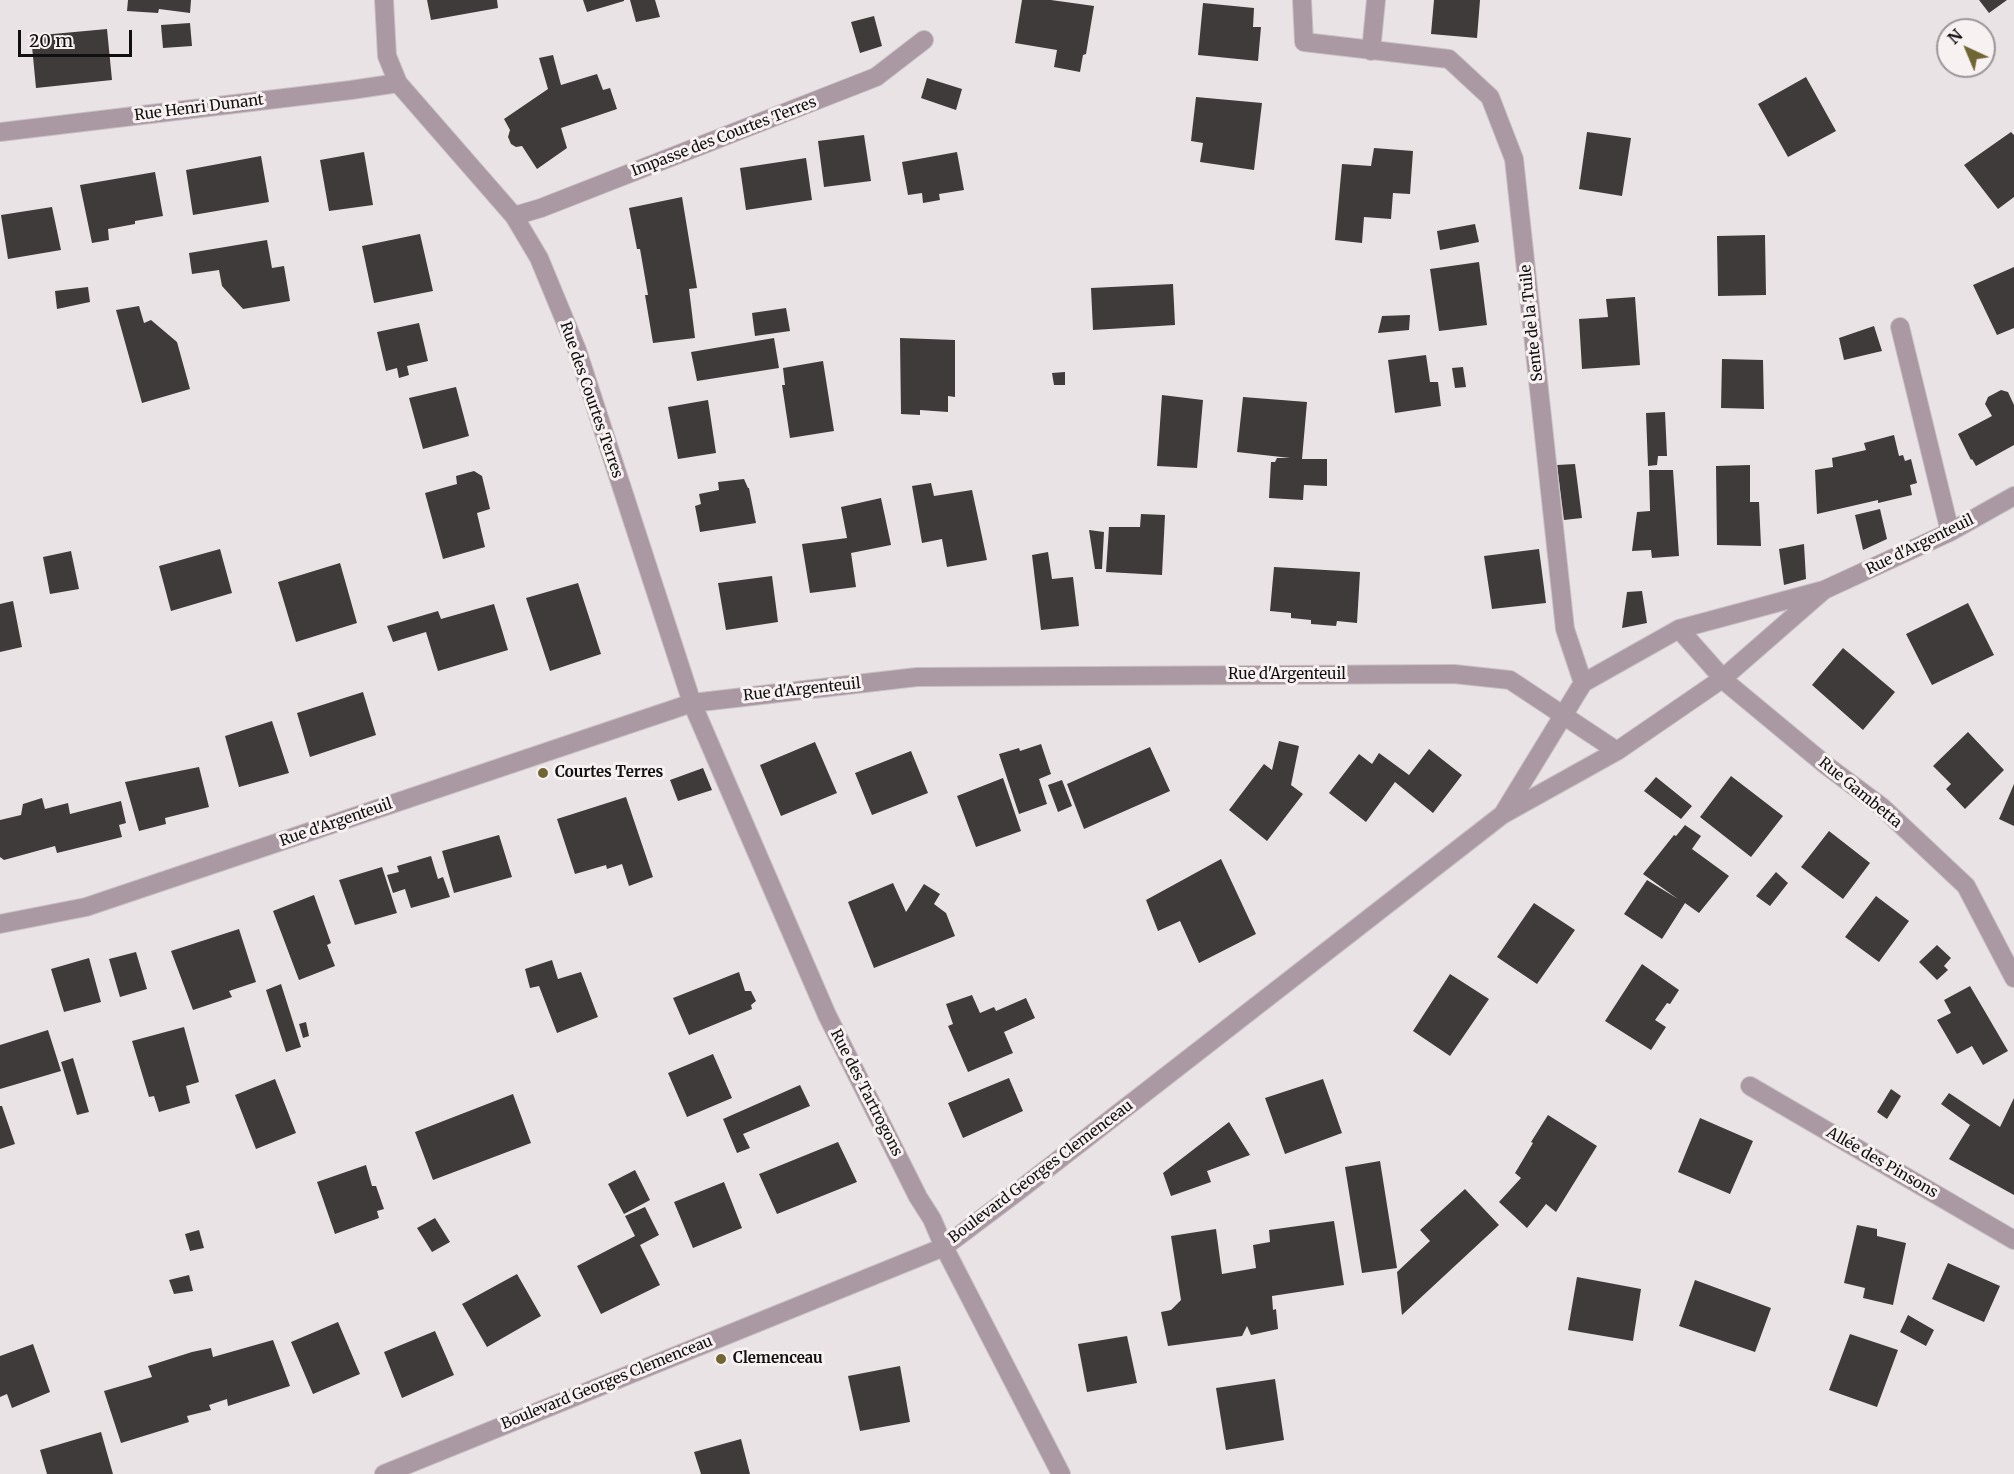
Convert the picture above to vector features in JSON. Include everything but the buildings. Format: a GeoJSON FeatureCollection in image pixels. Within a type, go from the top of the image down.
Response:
{"type":"FeatureCollection","features":[{"type":"Feature","properties":{"kind":"street","name":"Rue des Courtes Terres"},"geometry":{"type":"LineString","coordinates":[[384,0],[387,56],[398,83],[514,216],[539,258],[577,350],[692,703]]}},
{"type":"Feature","properties":{"kind":"street","name":"Sente de la Tuile"},"geometry":{"type":"LineString","coordinates":[[1302,0],[1304,42],[1449,59],[1490,97],[1514,159],[1565,629],[1583,683]]}},
{"type":"Feature","properties":{"kind":"street"},"geometry":{"type":"LineString","coordinates":[[1371,51],[1376,0]]}},
{"type":"Feature","properties":{"kind":"street","name":"Impasse des Courtes Terres"},"geometry":{"type":"LineString","coordinates":[[514,216],[541,208],[876,77],[924,40]]}},
{"type":"Feature","properties":{"kind":"street","name":"Rue Henri Dunant"},"geometry":{"type":"LineString","coordinates":[[0,132],[398,83]]}},
{"type":"Feature","properties":{"kind":"street"},"geometry":{"type":"LineString","coordinates":[[1900,327],[1950,532]]}},
{"type":"Feature","properties":{"kind":"street","name":"Rue d'Argenteuil"},"geometry":{"type":"LineString","coordinates":[[1824,590],[1950,532],[2014,496]]}},
{"type":"Feature","properties":{"kind":"street","name":"Boulevard Georges Clemenceau"},"geometry":{"type":"LineString","coordinates":[[1502,816],[1583,683],[1679,629],[1824,590]]}},
{"type":"Feature","properties":{"kind":"street","name":"Boulevard Georges Clemenceau"},"geometry":{"type":"LineString","coordinates":[[384,1474],[944,1247],[1502,816],[1617,751],[1722,679],[1824,590]]}},
{"type":"Feature","properties":{"kind":"street","name":"Rue Gambetta"},"geometry":{"type":"LineString","coordinates":[[1679,629],[1722,679],[1827,766],[1882,807],[1966,886],[2014,978]]}},
{"type":"Feature","properties":{"kind":"street","name":"Rue d'Argenteuil"},"geometry":{"type":"LineString","coordinates":[[0,924],[86,907],[692,703],[916,677],[1454,674],[1510,680],[1617,751]]}},
{"type":"Feature","properties":{"kind":"street","name":"Rue des Tartrogons"},"geometry":{"type":"LineString","coordinates":[[692,703],[827,1015],[1061,1474]]}},
{"type":"Feature","properties":{"kind":"street","name":"Allée des Pinsons"},"geometry":{"type":"LineString","coordinates":[[1750,1086],[2014,1240]]}},
{"type":"Feature","properties":{"kind":"place","name":"Courtes Terres"},"geometry":{"type":"Point","coordinates":[543,773]}},
{"type":"Feature","properties":{"kind":"place","name":"Clemenceau"},"geometry":{"type":"Point","coordinates":[721,1359]}}]}
